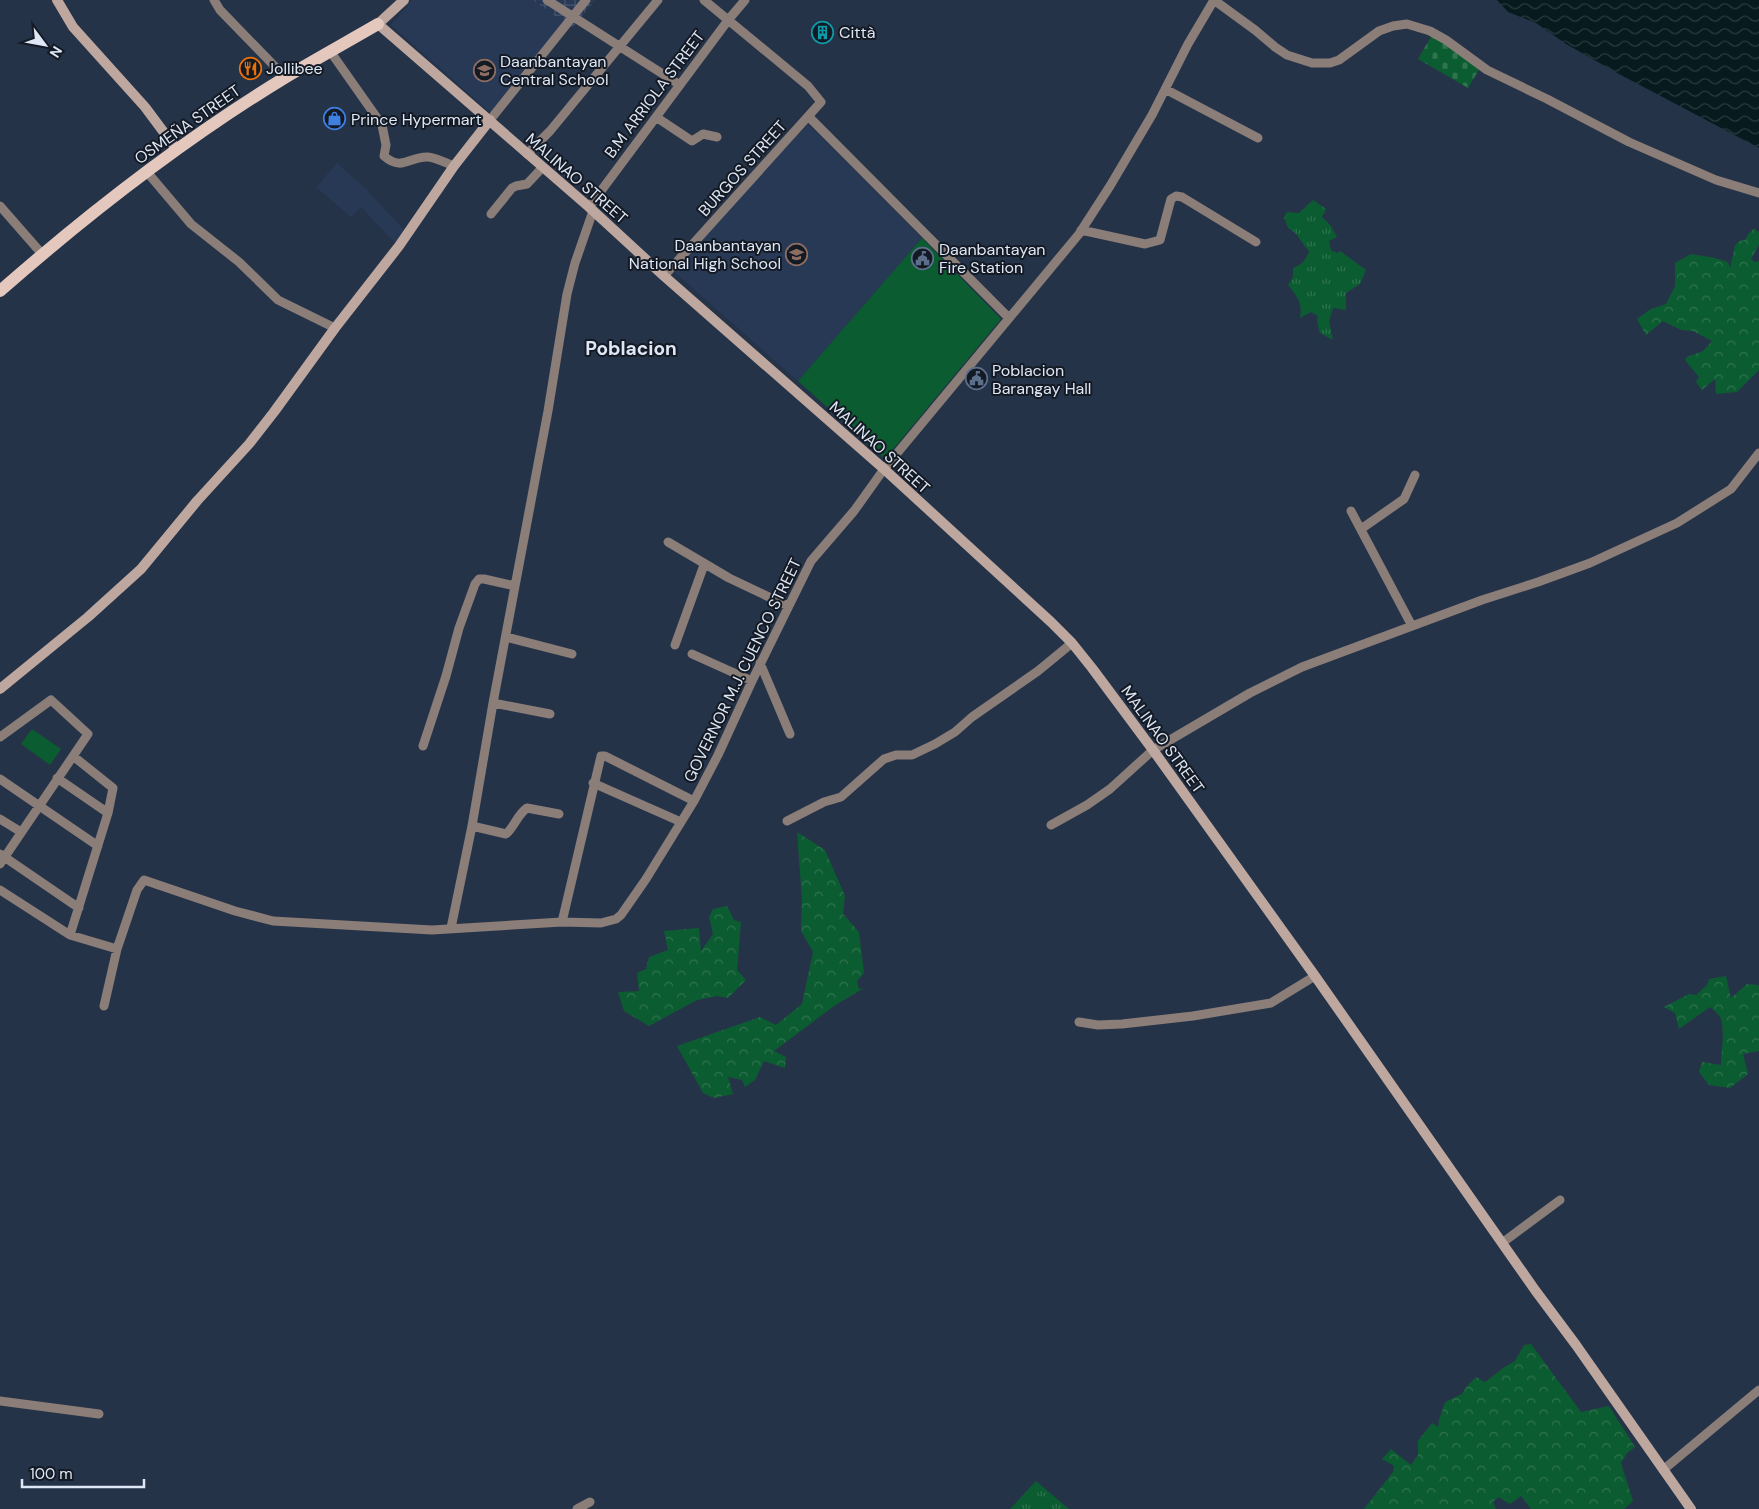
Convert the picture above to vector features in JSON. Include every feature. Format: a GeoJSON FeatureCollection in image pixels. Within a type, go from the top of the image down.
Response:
{"type":"FeatureCollection","features":[{"type":"Feature","properties":{"kind":"main road"},"geometry":{"type":"LineString","coordinates":[[57,0],[73,26],[145,107],[177,150]]}},
{"type":"Feature","properties":{"kind":"main road","name":"OSMEÑA STREET"},"geometry":{"type":"LineString","coordinates":[[0,292],[99,207],[199,133],[285,77],[378,24],[400,1]]}},
{"type":"Feature","properties":{"kind":"main road","name":"MALINAO STREET"},"geometry":{"type":"LineString","coordinates":[[378,24],[490,120],[884,469],[1072,643],[1152,750],[1315,976],[1691,1509]]}},
{"type":"Feature","properties":{"kind":"main road"},"geometry":{"type":"LineString","coordinates":[[0,689],[88,617],[141,570],[198,500],[254,437],[399,246],[454,166],[490,120]]}},
{"type":"Feature","properties":{"kind":"street"},"geometry":{"type":"LineString","coordinates":[[214,0],[220,10],[285,77]]}},
{"type":"Feature","properties":{"kind":"street"},"geometry":{"type":"LineString","coordinates":[[548,0],[680,85]]}},
{"type":"Feature","properties":{"kind":"street"},"geometry":{"type":"LineString","coordinates":[[490,120],[586,0]]}},
{"type":"Feature","properties":{"kind":"street"},"geometry":{"type":"LineString","coordinates":[[527,154],[555,124],[658,0]]}},
{"type":"Feature","properties":{"kind":"street"},"geometry":{"type":"LineString","coordinates":[[704,0],[729,19]]}},
{"type":"Feature","properties":{"kind":"street","name":"B.M ARRIOLA STREET"},"geometry":{"type":"LineString","coordinates":[[451,928],[472,826],[493,703],[548,411],[567,294],[591,209],[656,117],[745,0]]}},
{"type":"Feature","properties":{"kind":"street","name":"GOVERNOR M.J. CUENCO STREET"},"geometry":{"type":"LineString","coordinates":[[562,922],[601,923],[616,919],[627,908],[694,801],[718,755],[760,663],[811,560],[854,511],[884,469],[1008,318],[1052,268],[1081,230],[1115,178],[1214,0],[1287,55],[1312,63],[1330,63],[1339,60],[1379,31],[1393,26],[1407,24],[1423,28],[1446,40],[1487,70],[1629,142],[1716,180],[1759,193]]}},
{"type":"Feature","properties":{"kind":"street","name":"BURGOS STREET"},"geometry":{"type":"LineString","coordinates":[[664,276],[821,102],[808,86],[729,19]]}},
{"type":"Feature","properties":{"kind":"street"},"geometry":{"type":"LineString","coordinates":[[330,51],[382,125],[386,146],[384,156],[390,161],[400,164],[427,157],[454,166]]}},
{"type":"Feature","properties":{"kind":"street"},"geometry":{"type":"LineString","coordinates":[[1165,89],[1258,138]]}},
{"type":"Feature","properties":{"kind":"street"},"geometry":{"type":"LineString","coordinates":[[656,117],[692,141],[702,134],[717,136]]}},
{"type":"Feature","properties":{"kind":"street"},"geometry":{"type":"LineString","coordinates":[[809,117],[1008,318]]}},
{"type":"Feature","properties":{"kind":"street"},"geometry":{"type":"LineString","coordinates":[[491,214],[512,188],[527,184],[542,168]]}},
{"type":"Feature","properties":{"kind":"street"},"geometry":{"type":"LineString","coordinates":[[148,172],[191,224],[240,262],[271,295],[335,328]]}},
{"type":"Feature","properties":{"kind":"street"},"geometry":{"type":"LineString","coordinates":[[1081,230],[1145,244],[1153,243],[1160,240],[1171,198],[1176,196],[1182,197],[1200,207],[1256,242]]}},
{"type":"Feature","properties":{"kind":"street"},"geometry":{"type":"LineString","coordinates":[[0,206],[42,254]]}},
{"type":"Feature","properties":{"kind":"street"},"geometry":{"type":"LineString","coordinates":[[1051,825],[1087,805],[1110,789],[1152,750],[1250,693],[1302,667],[1482,600],[1590,563],[1677,524],[1731,489],[1759,453]]}},
{"type":"Feature","properties":{"kind":"street"},"geometry":{"type":"LineString","coordinates":[[1361,530],[1404,499],[1415,475]]}},
{"type":"Feature","properties":{"kind":"street"},"geometry":{"type":"LineString","coordinates":[[1351,511],[1412,626]]}},
{"type":"Feature","properties":{"kind":"street"},"geometry":{"type":"LineString","coordinates":[[668,542],[704,565],[788,606]]}},
{"type":"Feature","properties":{"kind":"street"},"geometry":{"type":"LineString","coordinates":[[674,645],[704,565]]}},
{"type":"Feature","properties":{"kind":"street"},"geometry":{"type":"LineString","coordinates":[[423,746],[446,676],[459,628],[475,584],[478,579],[484,579],[515,586]]}},
{"type":"Feature","properties":{"kind":"street"},"geometry":{"type":"LineString","coordinates":[[506,637],[572,654]]}},
{"type":"Feature","properties":{"kind":"street"},"geometry":{"type":"LineString","coordinates":[[787,821],[824,802],[841,797],[884,760],[896,755],[912,755],[936,744],[1038,671],[1072,643]]}},
{"type":"Feature","properties":{"kind":"street"},"geometry":{"type":"LineString","coordinates":[[692,654],[752,681]]}},
{"type":"Feature","properties":{"kind":"street"},"geometry":{"type":"LineString","coordinates":[[760,663],[790,734]]}},
{"type":"Feature","properties":{"kind":"street"},"geometry":{"type":"LineString","coordinates":[[0,737],[51,700],[88,734],[2,858],[79,908]]}},
{"type":"Feature","properties":{"kind":"street"},"geometry":{"type":"LineString","coordinates":[[493,703],[550,714]]}},
{"type":"Feature","properties":{"kind":"street"},"geometry":{"type":"LineString","coordinates":[[70,935],[108,813],[113,788],[73,756]]}},
{"type":"Feature","properties":{"kind":"street"},"geometry":{"type":"LineString","coordinates":[[104,1006],[118,949],[137,890],[144,880],[235,911],[273,921],[432,930],[562,922],[593,783],[601,756],[605,756],[694,801]]}},
{"type":"Feature","properties":{"kind":"street"},"geometry":{"type":"LineString","coordinates":[[57,778],[108,813]]}},
{"type":"Feature","properties":{"kind":"street"},"geometry":{"type":"LineString","coordinates":[[0,779],[98,846]]}},
{"type":"Feature","properties":{"kind":"street"},"geometry":{"type":"LineString","coordinates":[[593,783],[681,822]]}},
{"type":"Feature","properties":{"kind":"street"},"geometry":{"type":"LineString","coordinates":[[472,826],[506,834],[514,826],[520,813],[527,808],[559,814]]}},
{"type":"Feature","properties":{"kind":"street"},"geometry":{"type":"LineString","coordinates":[[0,819],[21,832]]}},
{"type":"Feature","properties":{"kind":"street"},"geometry":{"type":"LineString","coordinates":[[0,890],[70,935],[118,949]]}},
{"type":"Feature","properties":{"kind":"street"},"geometry":{"type":"LineString","coordinates":[[1079,1022],[1098,1025],[1122,1024],[1193,1016],[1272,1003],[1315,976]]}},
{"type":"Feature","properties":{"kind":"street"},"geometry":{"type":"LineString","coordinates":[[1502,1242],[1560,1200]]}},
{"type":"Feature","properties":{"kind":"street"},"geometry":{"type":"LineString","coordinates":[[1663,1470],[1759,1390]]}},
{"type":"Feature","properties":{"kind":"street"},"geometry":{"type":"LineString","coordinates":[[0,1401],[99,1414]]}},
{"type":"Feature","properties":{"kind":"street"},"geometry":{"type":"LineString","coordinates":[[577,1509],[590,1502]]}},
{"type":"Feature","properties":{"kind":"shaded area","name":"Daanbantayan Central School"},"geometry":{"type":"Polygon","coordinates":[[[412,0],[539,0],[566,18],[492,114],[391,25],[412,0]]]}},
{"type":"Feature","properties":{"kind":"shaded area"},"geometry":{"type":"Polygon","coordinates":[[[533,0],[595,0],[572,28],[533,0]]]}},
{"type":"Feature","properties":{"kind":"shaded area","name":"Daanbantayan National High School"},"geometry":{"type":"Polygon","coordinates":[[[808,124],[922,238],[798,381],[671,269],[808,124]]]}},
{"type":"Feature","properties":{"kind":"shaded area"},"geometry":{"type":"Polygon","coordinates":[[[337,163],[367,190],[405,231],[395,243],[361,207],[351,217],[316,187],[337,163]]]}},
{"type":"Feature","properties":{"kind":"green space"},"geometry":{"type":"Polygon","coordinates":[[[1432,35],[1480,68],[1468,88],[1418,59],[1432,35]]]}},
{"type":"Feature","properties":{"kind":"green space"},"geometry":{"type":"Polygon","coordinates":[[[1313,200],[1326,209],[1322,217],[1331,226],[1337,237],[1329,241],[1331,250],[1337,253],[1340,251],[1366,270],[1360,284],[1346,293],[1346,310],[1333,308],[1329,321],[1333,340],[1320,333],[1317,322],[1318,316],[1311,312],[1300,318],[1301,308],[1288,285],[1293,277],[1293,268],[1304,261],[1309,251],[1297,235],[1288,228],[1284,217],[1287,212],[1299,213],[1313,200]]]}},
{"type":"Feature","properties":{"kind":"green space"},"geometry":{"type":"Polygon","coordinates":[[[1754,229],[1759,232],[1759,245],[1751,259],[1755,262],[1759,261],[1759,370],[1737,392],[1716,394],[1715,379],[1702,390],[1696,382],[1699,377],[1685,360],[1687,357],[1703,351],[1712,341],[1693,331],[1681,330],[1663,321],[1646,335],[1637,319],[1651,309],[1666,304],[1675,286],[1675,263],[1691,254],[1728,262],[1730,268],[1735,246],[1739,241],[1745,240],[1754,229]]]}},
{"type":"Feature","properties":{"kind":"green space"},"geometry":{"type":"Polygon","coordinates":[[[922,238],[1001,319],[885,459],[798,381],[922,238]]]}},
{"type":"Feature","properties":{"kind":"green space"},"geometry":{"type":"Polygon","coordinates":[[[32,729],[61,749],[50,765],[21,744],[32,729]]]}},
{"type":"Feature","properties":{"kind":"green space"},"geometry":{"type":"Polygon","coordinates":[[[797,832],[825,850],[845,896],[843,914],[859,932],[864,973],[857,981],[859,989],[864,988],[834,1006],[774,1051],[786,1057],[785,1068],[764,1061],[755,1080],[745,1087],[742,1080],[728,1077],[733,1094],[714,1098],[703,1093],[677,1046],[760,1017],[776,1025],[802,1004],[813,952],[801,931],[802,899],[797,832]]]}},
{"type":"Feature","properties":{"kind":"green space"},"geometry":{"type":"Polygon","coordinates":[[[727,906],[734,920],[741,922],[737,970],[746,980],[728,998],[717,996],[697,1000],[649,1026],[624,1011],[618,992],[639,991],[637,973],[646,969],[649,957],[668,950],[664,931],[699,928],[701,951],[713,934],[709,917],[713,909],[727,906]]]}},
{"type":"Feature","properties":{"kind":"green space"},"geometry":{"type":"Polygon","coordinates":[[[1726,976],[1731,998],[1747,984],[1759,985],[1759,1051],[1743,1054],[1748,1074],[1730,1088],[1709,1085],[1699,1072],[1702,1062],[1721,1065],[1723,1029],[1718,1014],[1710,1007],[1679,1029],[1675,1013],[1664,1007],[1689,994],[1696,995],[1707,985],[1709,979],[1726,976]]]}},
{"type":"Feature","properties":{"kind":"green space"},"geometry":{"type":"Polygon","coordinates":[[[1531,1344],[1581,1412],[1609,1406],[1635,1447],[1627,1453],[1621,1463],[1633,1501],[1624,1509],[1531,1509],[1521,1496],[1510,1504],[1498,1497],[1493,1502],[1496,1509],[1364,1509],[1393,1472],[1394,1466],[1382,1459],[1391,1449],[1411,1465],[1418,1455],[1418,1441],[1432,1423],[1438,1427],[1445,1402],[1462,1394],[1476,1377],[1485,1382],[1515,1361],[1524,1345],[1531,1344]]]}},
{"type":"Feature","properties":{"kind":"green space"},"geometry":{"type":"Polygon","coordinates":[[[1036,1481],[1069,1509],[1010,1509],[1036,1481]]]}},
{"type":"Feature","properties":{"kind":"water"},"geometry":{"type":"Polygon","coordinates":[[[1497,0],[1759,0],[1759,148],[1619,74],[1566,44],[1536,23],[1508,12],[1497,0]]]}},
{"type":"Feature","properties":{"kind":"place","name":"Città"},"geometry":{"type":"Point","coordinates":[823,32]}},
{"type":"Feature","properties":{"kind":"place","name":"Jollibee"},"geometry":{"type":"Point","coordinates":[250,68]}},
{"type":"Feature","properties":{"kind":"place","name":"Daanbantayan Central School"},"geometry":{"type":"Point","coordinates":[484,70]}},
{"type":"Feature","properties":{"kind":"place","name":"Prince Hypermart"},"geometry":{"type":"Point","coordinates":[335,119]}},
{"type":"Feature","properties":{"kind":"place","name":"Daanbantayan National High School"},"geometry":{"type":"Point","coordinates":[797,254]}},
{"type":"Feature","properties":{"kind":"place","name":"Daanbantayan Fire Station"},"geometry":{"type":"Point","coordinates":[923,258]}},
{"type":"Feature","properties":{"kind":"place","name":"Poblacion Barangay Hall"},"geometry":{"type":"Point","coordinates":[976,379]}},
{"type":"Feature","properties":{"kind":"district","name":"Poblacion"},"geometry":{"type":"Point","coordinates":[631,348]}}]}
